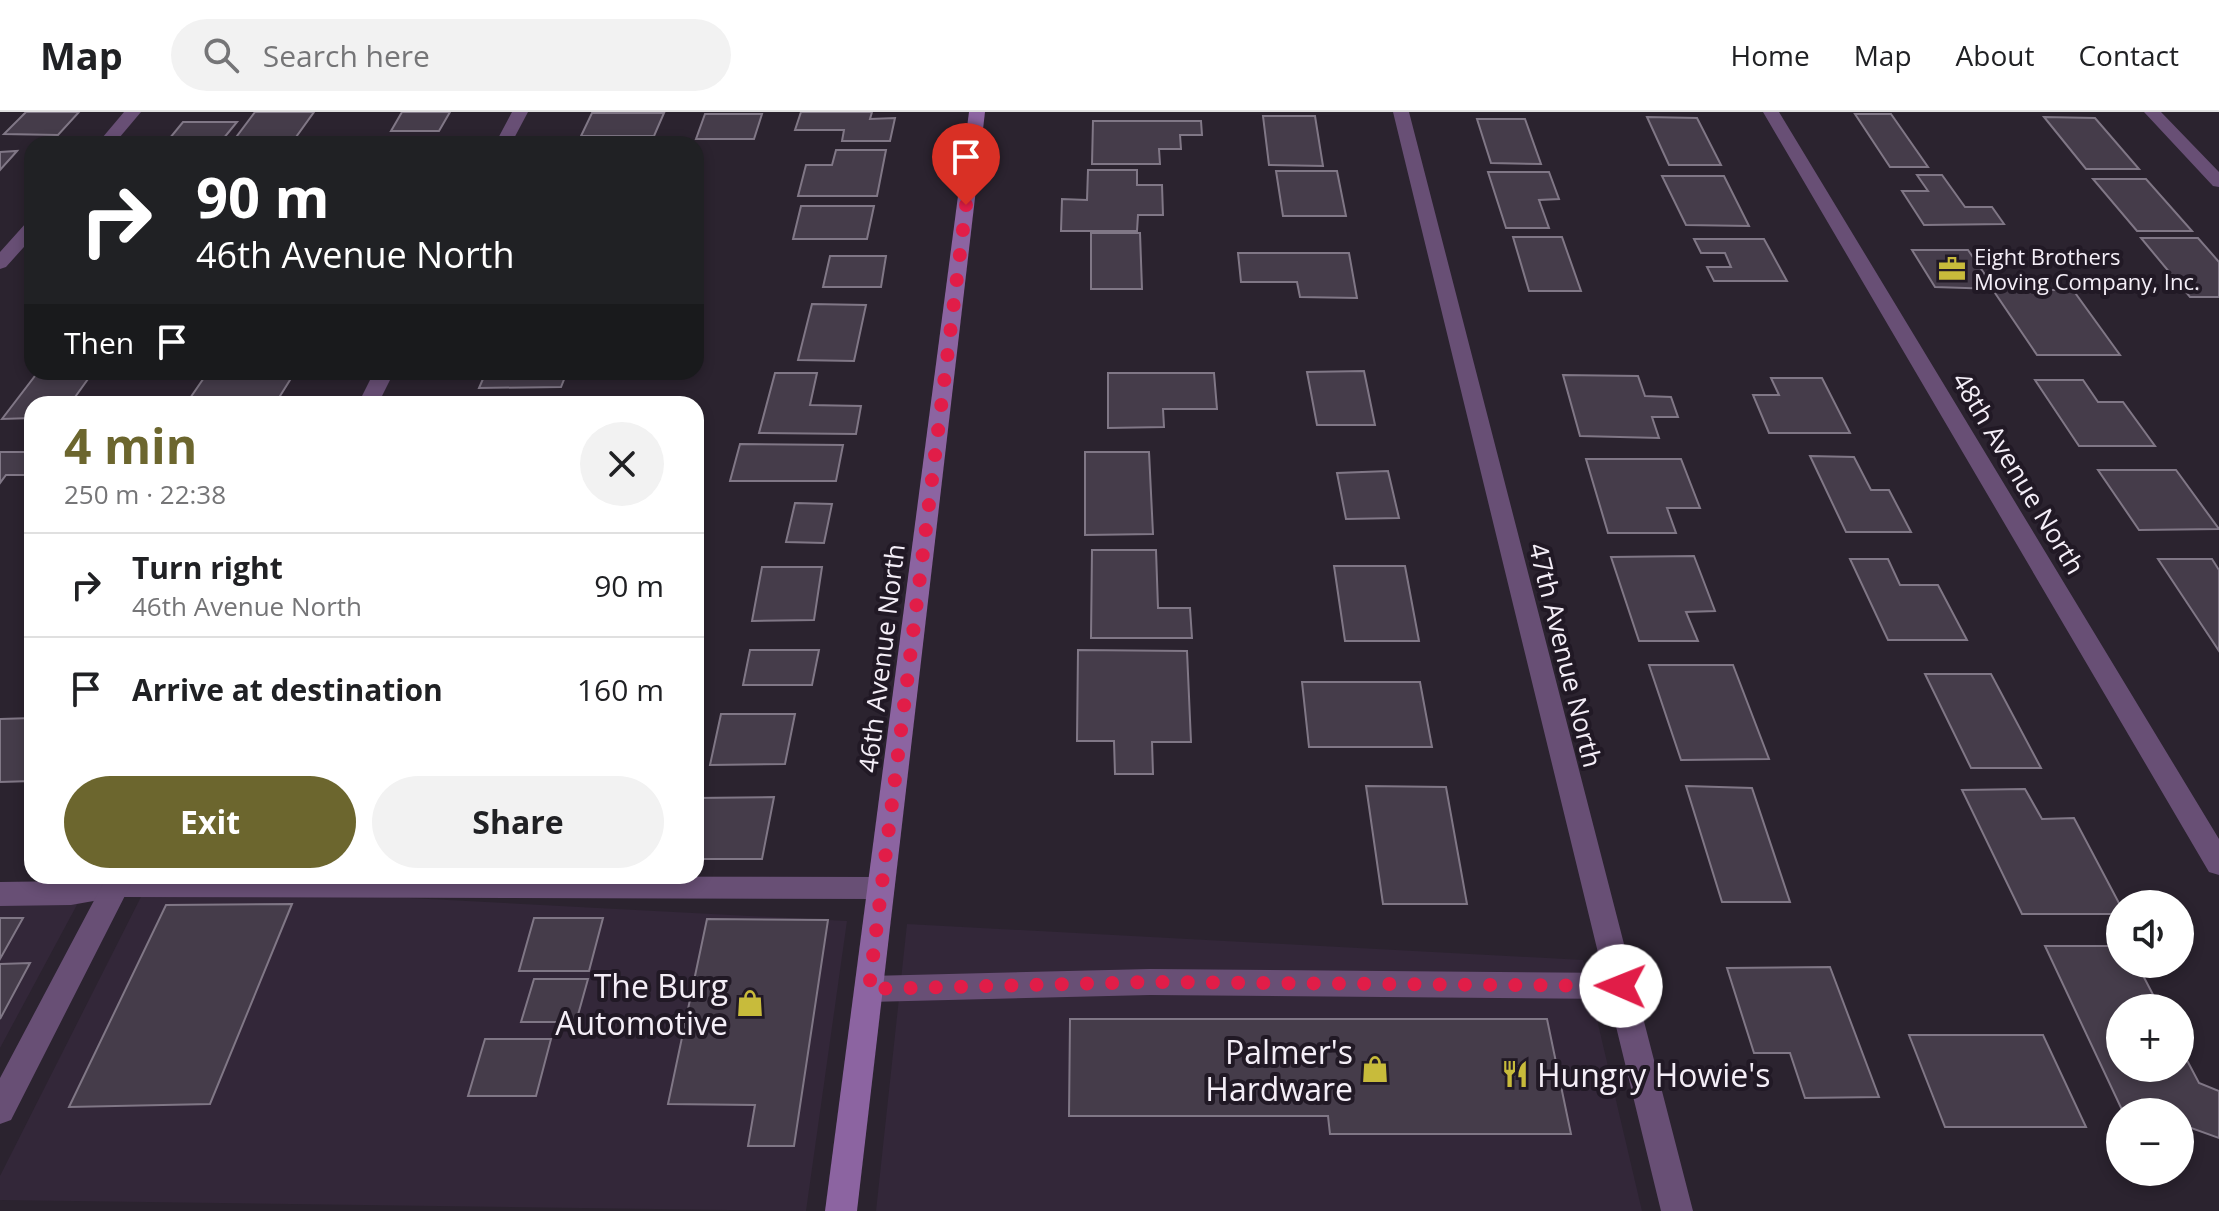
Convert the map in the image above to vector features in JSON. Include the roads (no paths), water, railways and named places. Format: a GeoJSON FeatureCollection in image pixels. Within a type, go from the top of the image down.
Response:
{"type":"FeatureCollection","features":[{"type":"Feature","properties":{"kind":"street"},"geometry":{"type":"LineString","coordinates":[[112,136],[133,112]]}},
{"type":"Feature","properties":{"kind":"street"},"geometry":{"type":"LineString","coordinates":[[507,136],[520,112]]}},
{"type":"Feature","properties":{"kind":"street","name":"46th Avenue North"},"geometry":{"type":"LineString","coordinates":[[841,1211],[977,112]]}},
{"type":"Feature","properties":{"kind":"street","name":"47th Avenue North"},"geometry":{"type":"LineString","coordinates":[[1401,112],[1677,1211]]}},
{"type":"Feature","properties":{"kind":"street","name":"48th Avenue North"},"geometry":{"type":"LineString","coordinates":[[1771,112],[2219,863]]}},
{"type":"Feature","properties":{"kind":"street"},"geometry":{"type":"LineString","coordinates":[[2152,112],[2219,182]]}},
{"type":"Feature","properties":{"kind":"street"},"geometry":{"type":"LineString","coordinates":[[0,263],[24,236]]}},
{"type":"Feature","properties":{"kind":"street"},"geometry":{"type":"LineString","coordinates":[[0,1109],[117,884]]}},
{"type":"Feature","properties":{"kind":"lane"},"geometry":{"type":"LineString","coordinates":[[0,894],[71,893],[107,884]]}},
{"type":"Feature","properties":{"kind":"lane"},"geometry":{"type":"LineString","coordinates":[[446,884],[881,888]]}},
{"type":"Feature","properties":{"kind":"lane"},"geometry":{"type":"LineString","coordinates":[[869,989],[1150,982],[1621,986]]}},
{"type":"Feature","properties":{"kind":"place","name":"Eight Brothers Moving Company, Inc."},"geometry":{"type":"Point","coordinates":[1952,269]}},
{"type":"Feature","properties":{"kind":"place","name":"The Burg Automotive"},"geometry":{"type":"Point","coordinates":[750,1003]}},
{"type":"Feature","properties":{"kind":"place","name":"Palmer's Hardware"},"geometry":{"type":"Point","coordinates":[1375,1069]}},
{"type":"Feature","properties":{"kind":"place","name":"Hungry Howie's"},"geometry":{"type":"Point","coordinates":[1515,1074]}}]}
